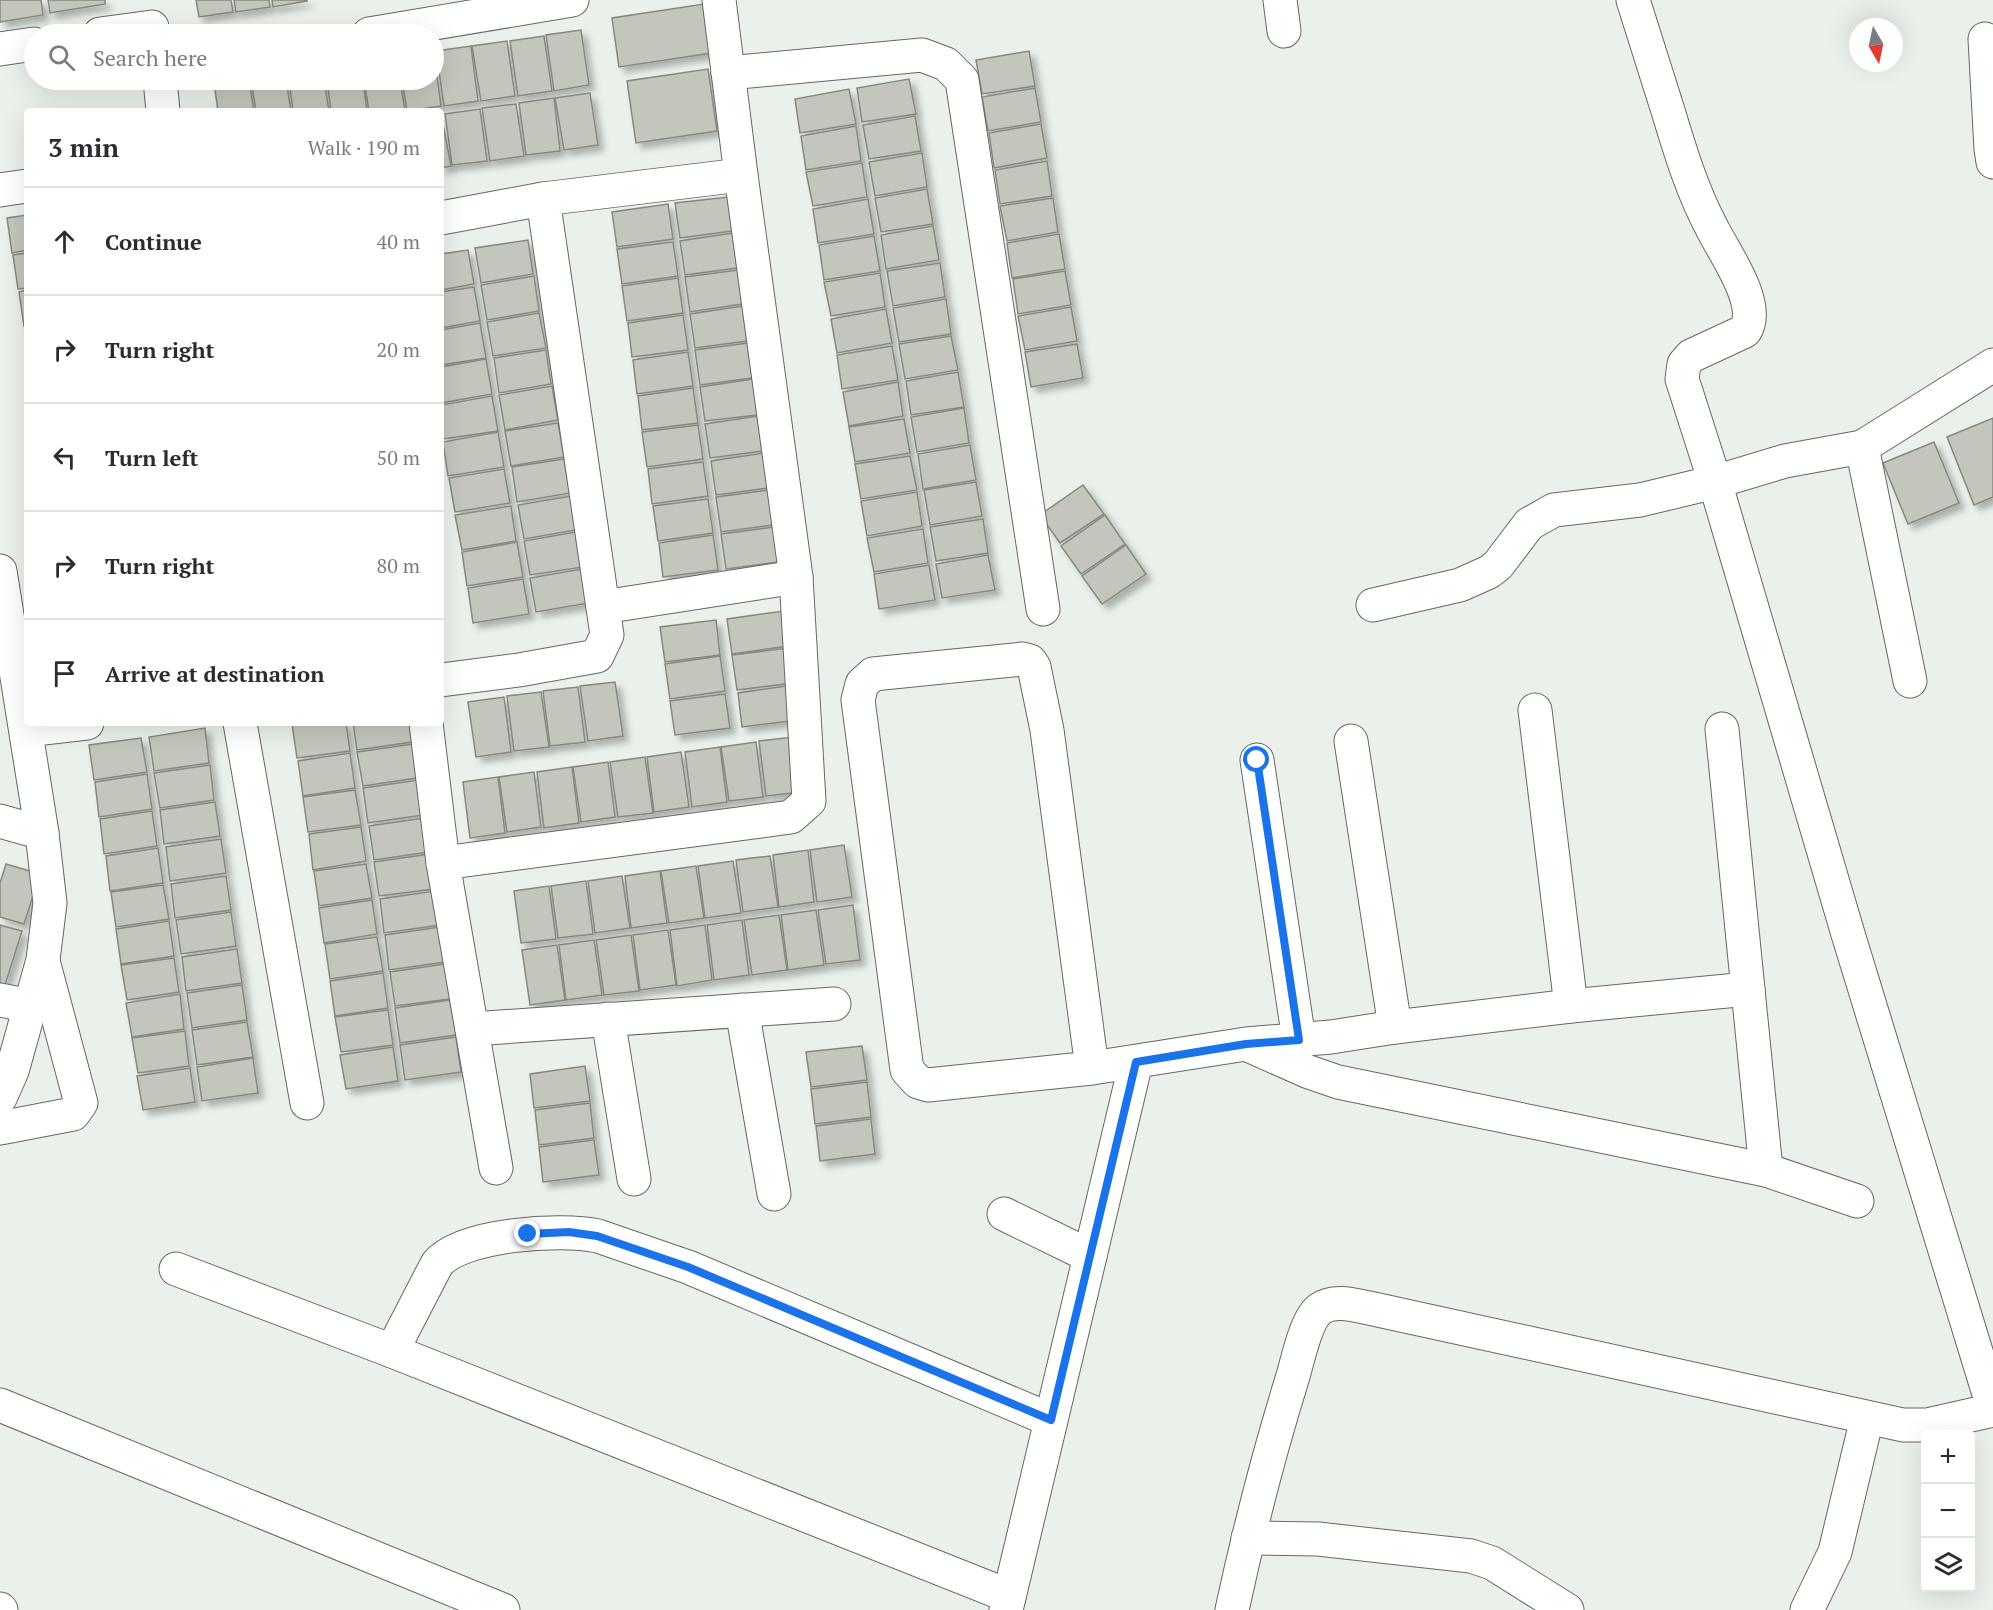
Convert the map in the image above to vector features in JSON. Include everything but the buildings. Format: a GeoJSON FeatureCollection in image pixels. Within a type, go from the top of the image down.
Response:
{"type":"FeatureCollection","features":[{"type":"Feature","properties":{"kind":"street"},"geometry":{"type":"LineString","coordinates":[[429,24],[572,0]]}},
{"type":"Feature","properties":{"kind":"street"},"geometry":{"type":"LineString","coordinates":[[443,863],[791,817],[809,801],[796,577],[719,0]]}},
{"type":"Feature","properties":{"kind":"street"},"geometry":{"type":"LineString","coordinates":[[1232,1610],[1270,1448],[1307,1330],[1318,1310],[1328,1305],[1347,1304],[1369,1308],[1903,1425],[1927,1425],[1993,1409],[1848,934],[1715,482],[1682,380],[1684,364],[1691,356],[1745,331],[1749,325],[1748,307],[1737,273],[1713,231],[1689,180],[1633,0]]}},
{"type":"Feature","properties":{"kind":"street"},"geometry":{"type":"LineString","coordinates":[[136,24],[151,20]]}},
{"type":"Feature","properties":{"kind":"street"},"geometry":{"type":"LineString","coordinates":[[1985,39],[1990,149],[1993,162]]}},
{"type":"Feature","properties":{"kind":"street"},"geometry":{"type":"LineString","coordinates":[[0,49],[24,45]]}},
{"type":"Feature","properties":{"kind":"street"},"geometry":{"type":"LineString","coordinates":[[728,73],[922,55],[946,64],[962,80],[1043,609]]}},
{"type":"Feature","properties":{"kind":"street"},"geometry":{"type":"LineString","coordinates":[[161,90],[163,108]]}},
{"type":"Feature","properties":{"kind":"street"},"geometry":{"type":"LineString","coordinates":[[444,217],[543,199],[741,175]]}},
{"type":"Feature","properties":{"kind":"street"},"geometry":{"type":"LineString","coordinates":[[0,190],[24,186]]}},
{"type":"Feature","properties":{"kind":"street"},"geometry":{"type":"LineString","coordinates":[[444,680],[519,670],[597,656],[607,635],[543,199]]}},
{"type":"Feature","properties":{"kind":"street"},"geometry":{"type":"LineString","coordinates":[[1373,605],[1460,585],[1489,572],[1498,565],[1528,524],[1554,510],[1640,500],[1715,482],[1785,461],[1862,447],[1993,365]]}},
{"type":"Feature","properties":{"kind":"street"},"geometry":{"type":"LineString","coordinates":[[1862,447],[1910,681]]}},
{"type":"Feature","properties":{"kind":"street"},"geometry":{"type":"LineString","coordinates":[[0,571],[6,641],[24,721]]}},
{"type":"Feature","properties":{"kind":"street"},"geometry":{"type":"LineString","coordinates":[[603,607],[796,577]]}},
{"type":"Feature","properties":{"kind":"street"},"geometry":{"type":"LineString","coordinates":[[1092,1068],[1047,730],[1034,667],[1029,661],[1023,659],[873,674],[862,684],[858,700],[907,1070],[918,1082],[928,1085],[1092,1068],[1246,1044],[1331,1037],[1570,1006],[1748,989]]}},
{"type":"Feature","properties":{"kind":"street"},"geometry":{"type":"LineString","coordinates":[[1535,710],[1570,1006]]}},
{"type":"Feature","properties":{"kind":"street"},"geometry":{"type":"LineString","coordinates":[[0,1128],[73,1114],[81,1102],[42,960],[50,903],[42,833],[25,726]]}},
{"type":"Feature","properties":{"kind":"street"},"geometry":{"type":"LineString","coordinates":[[26,730],[61,726]]}},
{"type":"Feature","properties":{"kind":"street"},"geometry":{"type":"LineString","coordinates":[[241,726],[307,1103]]}},
{"type":"Feature","properties":{"kind":"street"},"geometry":{"type":"LineString","coordinates":[[426,726],[443,863],[496,1168]]}},
{"type":"Feature","properties":{"kind":"street"},"geometry":{"type":"LineString","coordinates":[[1722,729],[1766,1170]]}},
{"type":"Feature","properties":{"kind":"street"},"geometry":{"type":"LineString","coordinates":[[1351,741],[1395,1027]]}},
{"type":"Feature","properties":{"kind":"street"},"geometry":{"type":"LineString","coordinates":[[1257,760],[1299,1040]]}},
{"type":"Feature","properties":{"kind":"street"},"geometry":{"type":"LineString","coordinates":[[0,821],[42,833]]}},
{"type":"Feature","properties":{"kind":"street"},"geometry":{"type":"LineString","coordinates":[[0,1098],[12,1071],[15,1003],[42,960]]}},
{"type":"Feature","properties":{"kind":"street"},"geometry":{"type":"LineString","coordinates":[[472,1029],[834,1004]]}},
{"type":"Feature","properties":{"kind":"street"},"geometry":{"type":"LineString","coordinates":[[742,1010],[774,1194]]}},
{"type":"Feature","properties":{"kind":"street"},"geometry":{"type":"LineString","coordinates":[[608,1019],[634,1179]]}},
{"type":"Feature","properties":{"kind":"street"},"geometry":{"type":"LineString","coordinates":[[1246,1044],[1309,1072],[1338,1082],[1766,1170],[1857,1201]]}},
{"type":"Feature","properties":{"kind":"street"},"geometry":{"type":"LineString","coordinates":[[176,1269],[392,1351],[1007,1603],[1136,1062]]}},
{"type":"Feature","properties":{"kind":"street"},"geometry":{"type":"LineString","coordinates":[[1004,1214],[1090,1256]]}},
{"type":"Feature","properties":{"kind":"street"},"geometry":{"type":"LineString","coordinates":[[392,1351],[442,1256],[476,1243],[528,1234],[583,1233],[688,1267],[1051,1420]]}},
{"type":"Feature","properties":{"kind":"street"},"geometry":{"type":"LineString","coordinates":[[0,1405],[503,1610]]}},
{"type":"Feature","properties":{"kind":"street"},"geometry":{"type":"LineString","coordinates":[[1807,1610],[1835,1552],[1867,1418]]}},
{"type":"Feature","properties":{"kind":"street"},"geometry":{"type":"LineString","coordinates":[[1248,1538],[1318,1539],[1471,1556],[1492,1563],[1567,1610]]}},
{"type":"Feature","properties":{"kind":"route"},"geometry":{"type":"LineString","coordinates":[[528,1234],[583,1233],[688,1267],[1051,1420],[1136,1062],[1246,1044],[1299,1040],[1257,760]]}}]}
